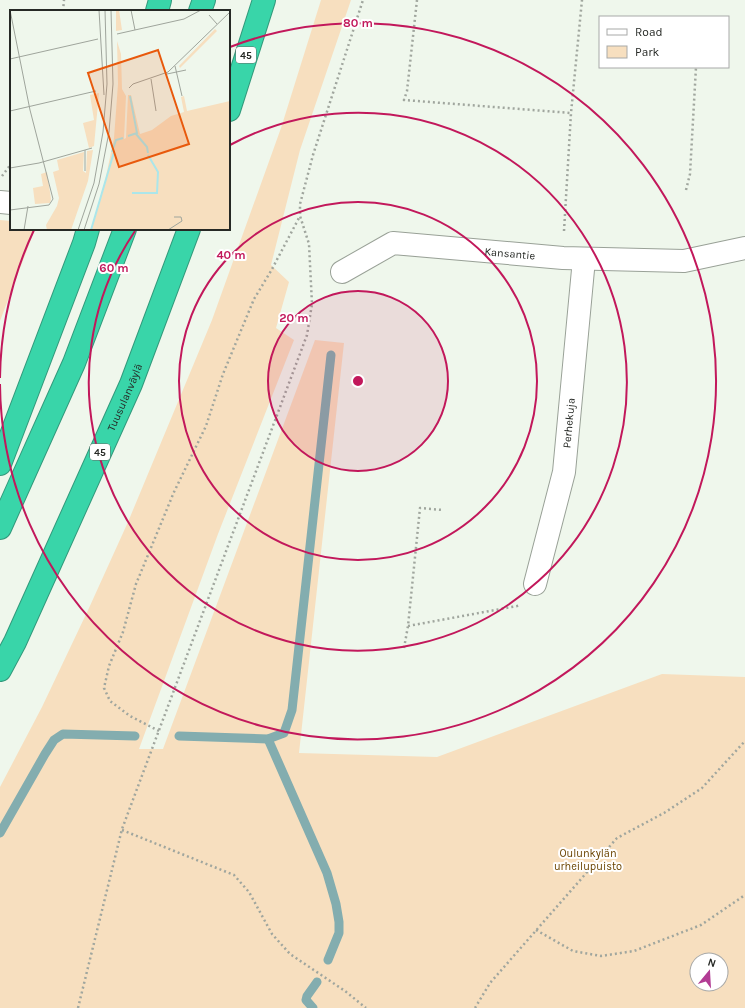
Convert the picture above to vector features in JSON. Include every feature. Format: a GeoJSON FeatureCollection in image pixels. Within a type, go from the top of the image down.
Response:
{"type":"FeatureCollection","features":[{"type":"Feature","properties":{"kind":"highway"},"geometry":{"type":"LineString","coordinates":[[157,10],[160,0]]}},
{"type":"Feature","properties":{"kind":"highway"},"geometry":{"type":"LineString","coordinates":[[200,10],[204,0]]}},
{"type":"Feature","properties":{"kind":"highway","name":"45"},"geometry":{"type":"LineString","coordinates":[[230,107],[264,0]]}},
{"type":"Feature","properties":{"kind":"highway"},"geometry":{"type":"LineString","coordinates":[[0,464],[88,230]]}},
{"type":"Feature","properties":{"kind":"highway"},"geometry":{"type":"LineString","coordinates":[[0,528],[74,363],[125,230]]}},
{"type":"Feature","properties":{"kind":"highway","name":"Tuusulanväylä"},"geometry":{"type":"LineString","coordinates":[[0,670],[18,635],[131,384],[189,230]]}},
{"type":"Feature","properties":{"kind":"street"},"geometry":{"type":"LineString","coordinates":[[0,202],[10,203]]}},
{"type":"Feature","properties":{"kind":"street","name":"Kansantie"},"geometry":{"type":"LineString","coordinates":[[342,272],[394,243],[563,258],[745,263]]}},
{"type":"Feature","properties":{"kind":"street","name":"Kansantie"},"geometry":{"type":"LineString","coordinates":[[684,261],[745,248]]}},
{"type":"Feature","properties":{"kind":"street","name":"Perhekuja"},"geometry":{"type":"LineString","coordinates":[[535,584],[564,472],[584,259]]}},
{"type":"Feature","properties":{"kind":"path"},"geometry":{"type":"LineString","coordinates":[[63,10],[64,0]]}},
{"type":"Feature","properties":{"kind":"path"},"geometry":{"type":"LineString","coordinates":[[78,1008],[122,830],[307,335],[312,304],[308,244],[300,216],[300,204],[313,155],[364,0]]}},
{"type":"Feature","properties":{"kind":"path"},"geometry":{"type":"LineString","coordinates":[[417,0],[407,91],[404,100],[571,113]]}},
{"type":"Feature","properties":{"kind":"path"},"geometry":{"type":"LineString","coordinates":[[563,258],[571,113],[582,0]]}},
{"type":"Feature","properties":{"kind":"path"},"geometry":{"type":"LineString","coordinates":[[686,190],[690,174],[696,68]]}},
{"type":"Feature","properties":{"kind":"path"},"geometry":{"type":"LineString","coordinates":[[0,178],[10,165]]}},
{"type":"Feature","properties":{"kind":"path"},"geometry":{"type":"LineString","coordinates":[[159,731],[130,716],[110,701],[104,688],[109,666],[123,632],[136,584],[174,492],[206,426],[223,374],[251,306],[300,216]]}},
{"type":"Feature","properties":{"kind":"path"},"geometry":{"type":"LineString","coordinates":[[404,648],[408,626],[420,508],[443,510]]}},
{"type":"Feature","properties":{"kind":"path"},"geometry":{"type":"LineString","coordinates":[[408,626],[517,606],[526,601],[535,584]]}},
{"type":"Feature","properties":{"kind":"path"},"geometry":{"type":"LineString","coordinates":[[476,1008],[490,984],[617,838],[664,813],[702,788],[745,741]]}},
{"type":"Feature","properties":{"kind":"path"},"geometry":{"type":"LineString","coordinates":[[122,830],[234,875],[248,892],[272,934],[290,954],[345,990],[366,1008]]}},
{"type":"Feature","properties":{"kind":"path"},"geometry":{"type":"LineString","coordinates":[[536,930],[573,951],[601,956],[634,951],[701,925],[745,895]]}},
{"type":"Feature","properties":{"kind":"green space","name":"Oulunkylän urheilupuisto"},"geometry":{"type":"Polygon","coordinates":[[[321,0],[351,0],[300,150],[271,265],[289,282],[276,328],[294,340],[218,534],[139,749],[163,749],[315,340],[344,343],[299,753],[437,757],[662,674],[745,677],[745,1008],[0,1008],[0,787],[42,707],[89,608],[128,522],[212,320],[281,128],[321,0]]]}},
{"type":"Feature","properties":{"kind":"green space"},"geometry":{"type":"Polygon","coordinates":[[[0,220],[10,221],[10,230],[35,230],[0,321],[0,220]]]}},
{"type":"Feature","properties":{"kind":"waterway"},"geometry":{"type":"LineString","coordinates":[[179,736],[268,739],[284,733],[292,710],[331,355]]}},
{"type":"Feature","properties":{"kind":"waterway"},"geometry":{"type":"LineString","coordinates":[[0,833],[54,740],[63,734],[135,736]]}},
{"type":"Feature","properties":{"kind":"waterway"},"geometry":{"type":"LineString","coordinates":[[268,739],[327,873],[336,904],[339,933],[328,960]]}},
{"type":"Feature","properties":{"kind":"waterway"},"geometry":{"type":"LineString","coordinates":[[313,1008],[306,1000],[307,996],[317,982]]}}]}
